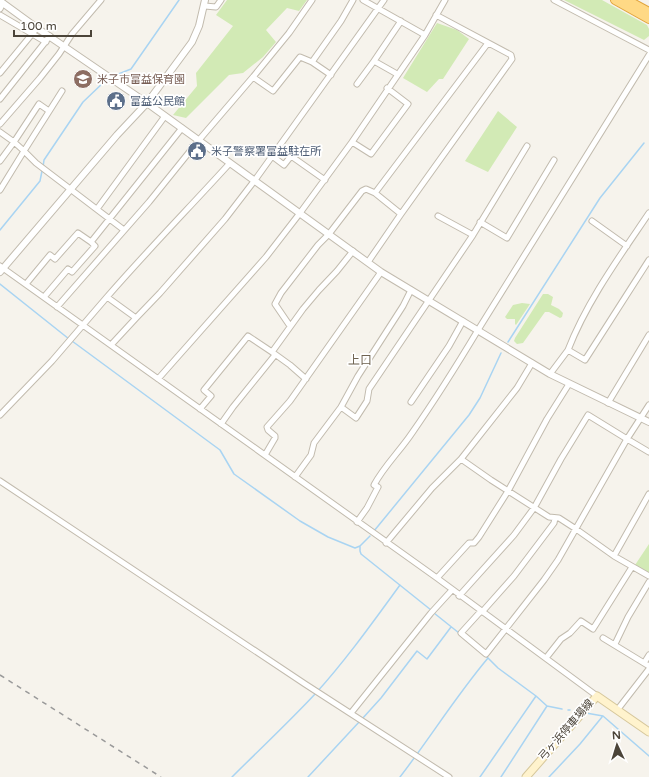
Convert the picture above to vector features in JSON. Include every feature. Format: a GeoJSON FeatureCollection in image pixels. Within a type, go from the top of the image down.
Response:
{"type":"FeatureCollection","features":[{"type":"Feature","properties":{"kind":"highway"},"geometry":{"type":"LineString","coordinates":[[615,0],[649,19]]}},
{"type":"Feature","properties":{"kind":"highway"},"geometry":{"type":"LineString","coordinates":[[628,0],[649,12]]}},
{"type":"Feature","properties":{"kind":"main road","name":"弓ヶ浜停車場線"},"geometry":{"type":"LineString","coordinates":[[526,777],[597,696],[649,732]]}},
{"type":"Feature","properties":{"kind":"street"},"geometry":{"type":"LineString","coordinates":[[0,124],[40,78],[59,54],[72,34],[101,0]]}},
{"type":"Feature","properties":{"kind":"street"},"geometry":{"type":"LineString","coordinates":[[221,0],[216,7],[205,3],[192,42],[147,103],[117,135],[71,190],[1,269],[58,306],[386,543],[437,578],[459,596],[597,696]]}},
{"type":"Feature","properties":{"kind":"street"},"geometry":{"type":"LineString","coordinates":[[58,306],[168,179],[253,77],[289,33],[312,0]]}},
{"type":"Feature","properties":{"kind":"street"},"geometry":{"type":"LineString","coordinates":[[312,62],[341,21],[353,0]]}},
{"type":"Feature","properties":{"kind":"street"},"geometry":{"type":"LineString","coordinates":[[363,0],[424,35]]}},
{"type":"Feature","properties":{"kind":"street"},"geometry":{"type":"LineString","coordinates":[[111,345],[160,293],[225,219],[255,180],[384,0]]}},
{"type":"Feature","properties":{"kind":"street"},"geometry":{"type":"LineString","coordinates":[[158,379],[261,263],[325,180],[424,35],[445,0]]}},
{"type":"Feature","properties":{"kind":"street"},"geometry":{"type":"LineString","coordinates":[[554,0],[649,50]]}},
{"type":"Feature","properties":{"kind":"street"},"geometry":{"type":"LineString","coordinates":[[1,4],[147,103],[381,272],[550,374],[649,422]]}},
{"type":"Feature","properties":{"kind":"street"},"geometry":{"type":"LineString","coordinates":[[368,262],[512,60],[511,55],[436,15]]}},
{"type":"Feature","properties":{"kind":"street"},"geometry":{"type":"LineString","coordinates":[[0,16],[46,42]]}},
{"type":"Feature","properties":{"kind":"street"},"geometry":{"type":"LineString","coordinates":[[358,84],[400,21]]}},
{"type":"Feature","properties":{"kind":"street"},"geometry":{"type":"LineString","coordinates":[[0,73],[37,28]]}},
{"type":"Feature","properties":{"kind":"street"},"geometry":{"type":"LineString","coordinates":[[0,99],[50,36]]}},
{"type":"Feature","properties":{"kind":"street"},"geometry":{"type":"LineString","coordinates":[[376,193],[488,43]]}},
{"type":"Feature","properties":{"kind":"street"},"geometry":{"type":"LineString","coordinates":[[357,522],[367,508],[378,487],[374,485],[380,473],[411,435],[456,367],[649,55]]}},
{"type":"Feature","properties":{"kind":"street"},"geometry":{"type":"LineString","coordinates":[[253,77],[273,91],[300,57],[312,62],[330,75]]}},
{"type":"Feature","properties":{"kind":"street"},"geometry":{"type":"LineString","coordinates":[[374,61],[397,74]]}},
{"type":"Feature","properties":{"kind":"street"},"geometry":{"type":"LineString","coordinates":[[352,142],[371,154],[408,104],[387,88]]}},
{"type":"Feature","properties":{"kind":"street"},"geometry":{"type":"LineString","coordinates":[[0,190],[62,91]]}},
{"type":"Feature","properties":{"kind":"street"},"geometry":{"type":"LineString","coordinates":[[0,161],[39,104],[49,110]]}},
{"type":"Feature","properties":{"kind":"street"},"geometry":{"type":"LineString","coordinates":[[97,209],[165,116]]}},
{"type":"Feature","properties":{"kind":"street"},"geometry":{"type":"LineString","coordinates":[[91,242],[182,128]]}},
{"type":"Feature","properties":{"kind":"street"},"geometry":{"type":"LineString","coordinates":[[0,132],[14,142],[43,168],[124,230]]}},
{"type":"Feature","properties":{"kind":"street"},"geometry":{"type":"LineString","coordinates":[[341,407],[356,418],[367,401],[369,389],[472,235],[527,146]]}},
{"type":"Feature","properties":{"kind":"street"},"geometry":{"type":"LineString","coordinates":[[272,156],[284,164],[291,156],[325,180]]}},
{"type":"Feature","properties":{"kind":"street"},"geometry":{"type":"LineString","coordinates":[[480,222],[507,238],[554,160]]}},
{"type":"Feature","properties":{"kind":"street"},"geometry":{"type":"LineString","coordinates":[[0,415],[52,361],[142,256],[170,229],[230,163]]}},
{"type":"Feature","properties":{"kind":"street"},"geometry":{"type":"LineString","coordinates":[[290,326],[275,304],[281,293],[362,191],[366,189],[376,193],[401,214]]}},
{"type":"Feature","properties":{"kind":"street"},"geometry":{"type":"LineString","coordinates":[[550,374],[568,350],[580,321],[626,246],[649,213]]}},
{"type":"Feature","properties":{"kind":"street"},"geometry":{"type":"LineString","coordinates":[[438,216],[472,235]]}},
{"type":"Feature","properties":{"kind":"street"},"geometry":{"type":"LineString","coordinates":[[592,220],[626,246]]}},
{"type":"Feature","properties":{"kind":"street"},"geometry":{"type":"LineString","coordinates":[[26,284],[50,256],[55,259],[78,233],[91,242],[95,246],[72,272],[68,269],[44,297]]}},
{"type":"Feature","properties":{"kind":"street"},"geometry":{"type":"LineString","coordinates":[[221,424],[274,354],[290,326],[353,251]]}},
{"type":"Feature","properties":{"kind":"street"},"geometry":{"type":"LineString","coordinates":[[568,350],[584,360],[649,260]]}},
{"type":"Feature","properties":{"kind":"street"},"geometry":{"type":"LineString","coordinates":[[265,455],[275,438],[267,427],[290,401],[381,272]]}},
{"type":"Feature","properties":{"kind":"street"},"geometry":{"type":"LineString","coordinates":[[295,477],[311,455],[314,443],[341,407],[358,376],[403,306],[411,290]]}},
{"type":"Feature","properties":{"kind":"street"},"geometry":{"type":"LineString","coordinates":[[107,297],[136,318]]}},
{"type":"Feature","properties":{"kind":"street"},"geometry":{"type":"LineString","coordinates":[[411,402],[449,346],[463,321]]}},
{"type":"Feature","properties":{"kind":"street"},"geometry":{"type":"LineString","coordinates":[[608,403],[649,335]]}},
{"type":"Feature","properties":{"kind":"street"},"geometry":{"type":"LineString","coordinates":[[200,409],[211,396],[204,390],[248,336],[290,365],[306,379]]}},
{"type":"Feature","properties":{"kind":"street"},"geometry":{"type":"LineString","coordinates":[[386,543],[432,488],[461,459],[517,388],[532,363]]}},
{"type":"Feature","properties":{"kind":"street"},"geometry":{"type":"LineString","coordinates":[[437,578],[469,543],[474,543],[508,491],[568,384]]}},
{"type":"Feature","properties":{"kind":"street"},"geometry":{"type":"LineString","coordinates":[[555,518],[554,523],[514,576],[461,633],[486,654],[558,560],[627,439],[649,404]]}},
{"type":"Feature","properties":{"kind":"street"},"geometry":{"type":"LineString","coordinates":[[459,596],[514,534],[534,508],[561,459],[588,415],[649,452]]}},
{"type":"Feature","properties":{"kind":"street"},"geometry":{"type":"LineString","coordinates":[[461,459],[534,508],[549,517],[559,518],[614,556],[649,576]]}},
{"type":"Feature","properties":{"kind":"street"},"geometry":{"type":"LineString","coordinates":[[0,481],[448,777]]}},
{"type":"Feature","properties":{"kind":"street"},"geometry":{"type":"LineString","coordinates":[[614,556],[649,494]]}},
{"type":"Feature","properties":{"kind":"street"},"geometry":{"type":"LineString","coordinates":[[546,658],[561,639],[570,633],[581,621],[593,629],[632,567]]}},
{"type":"Feature","properties":{"kind":"street"},"geometry":{"type":"LineString","coordinates":[[615,644],[628,617],[649,582]]}},
{"type":"Feature","properties":{"kind":"street"},"geometry":{"type":"LineString","coordinates":[[351,713],[395,660],[422,624],[452,590]]}},
{"type":"Feature","properties":{"kind":"street"},"geometry":{"type":"LineString","coordinates":[[604,638],[647,664],[649,655]]}},
{"type":"Feature","properties":{"kind":"street"},"geometry":{"type":"LineString","coordinates":[[618,710],[649,669]]}},
{"type":"Feature","properties":{"kind":"green space"},"geometry":{"type":"Polygon","coordinates":[[[227,0],[307,0],[299,11],[287,8],[266,30],[276,42],[263,57],[243,73],[229,75],[186,118],[173,115],[197,86],[196,73],[233,26],[216,15],[227,0]]]}},
{"type":"Feature","properties":{"kind":"green space"},"geometry":{"type":"Polygon","coordinates":[[[564,0],[602,0],[647,25],[649,29],[649,36],[644,40],[564,0]]]}},
{"type":"Feature","properties":{"kind":"green space"},"geometry":{"type":"Polygon","coordinates":[[[437,23],[457,30],[469,39],[443,79],[439,79],[427,92],[403,78],[437,23]]]}},
{"type":"Feature","properties":{"kind":"green space"},"geometry":{"type":"Polygon","coordinates":[[[498,111],[517,127],[488,172],[465,161],[498,111]]]}},
{"type":"Feature","properties":{"kind":"green space"},"geometry":{"type":"Polygon","coordinates":[[[543,294],[548,294],[553,297],[551,305],[563,313],[562,317],[560,318],[549,312],[545,312],[523,343],[517,344],[514,341],[515,338],[543,294]]]}},
{"type":"Feature","properties":{"kind":"green space"},"geometry":{"type":"Polygon","coordinates":[[[522,303],[530,304],[516,325],[515,319],[507,319],[505,317],[513,305],[522,303]]]}},
{"type":"Feature","properties":{"kind":"green space"},"geometry":{"type":"Polygon","coordinates":[[[649,544],[649,573],[635,565],[649,544]]]}},
{"type":"Feature","properties":{"kind":"waterway"},"geometry":{"type":"LineString","coordinates":[[116,75],[131,69],[179,0]]}},
{"type":"Feature","properties":{"kind":"waterway"},"geometry":{"type":"LineString","coordinates":[[43,167],[44,160],[83,102],[105,81]]}},
{"type":"Feature","properties":{"kind":"waterway"},"geometry":{"type":"LineString","coordinates":[[508,342],[600,198],[644,143]]}},
{"type":"Feature","properties":{"kind":"waterway"},"geometry":{"type":"LineString","coordinates":[[0,230],[40,181],[42,171]]}},
{"type":"Feature","properties":{"kind":"waterway"},"geometry":{"type":"LineString","coordinates":[[0,284],[69,339]]}},
{"type":"Feature","properties":{"kind":"waterway"},"geometry":{"type":"LineString","coordinates":[[72,341],[220,450],[234,474],[300,521],[328,537],[355,548],[360,546],[370,536]]}},
{"type":"Feature","properties":{"kind":"waterway"},"geometry":{"type":"LineString","coordinates":[[374,531],[469,415],[480,398],[501,353]]}},
{"type":"Feature","properties":{"kind":"waterway"},"geometry":{"type":"LineString","coordinates":[[360,546],[361,554],[431,610]]}},
{"type":"Feature","properties":{"kind":"waterway"},"geometry":{"type":"LineString","coordinates":[[232,777],[316,693],[338,667],[400,585]]}},
{"type":"Feature","properties":{"kind":"waterway"},"geometry":{"type":"LineString","coordinates":[[434,613],[459,633]]}},
{"type":"Feature","properties":{"kind":"waterway"},"geometry":{"type":"LineString","coordinates":[[362,719],[381,698],[417,651],[427,659],[451,627]]}},
{"type":"Feature","properties":{"kind":"waterway"},"geometry":{"type":"LineString","coordinates":[[486,656],[498,668],[547,706],[562,709]]}},
{"type":"Feature","properties":{"kind":"waterway"},"geometry":{"type":"LineString","coordinates":[[400,777],[465,687],[488,658]]}},
{"type":"Feature","properties":{"kind":"waterway"},"geometry":{"type":"LineString","coordinates":[[480,777],[536,696]]}},
{"type":"Feature","properties":{"kind":"waterway"},"geometry":{"type":"LineString","coordinates":[[501,777],[547,706]]}},
{"type":"Feature","properties":{"kind":"waterway"},"geometry":{"type":"LineString","coordinates":[[586,713],[603,716],[649,756]]}},
{"type":"Feature","properties":{"kind":"waterway"},"geometry":{"type":"LineString","coordinates":[[549,777],[580,744],[602,717]]}},
{"type":"Feature","properties":{"kind":"waterway"},"geometry":{"type":"LineString","coordinates":[[308,777],[360,721]]}},
{"type":"Feature","properties":{"kind":"railway"},"geometry":{"type":"LineString","coordinates":[[0,675],[161,777]]}},
{"type":"Feature","properties":{"kind":"place","name":"米子市富益保育園"},"geometry":{"type":"Point","coordinates":[83,79]}},
{"type":"Feature","properties":{"kind":"place","name":"富益公民館"},"geometry":{"type":"Point","coordinates":[116,101]}},
{"type":"Feature","properties":{"kind":"place","name":"米子警察署富益駐在所"},"geometry":{"type":"Point","coordinates":[197,151]}},
{"type":"Feature","properties":{"kind":"district","name":"上口"},"geometry":{"type":"Point","coordinates":[360,360]}}]}
